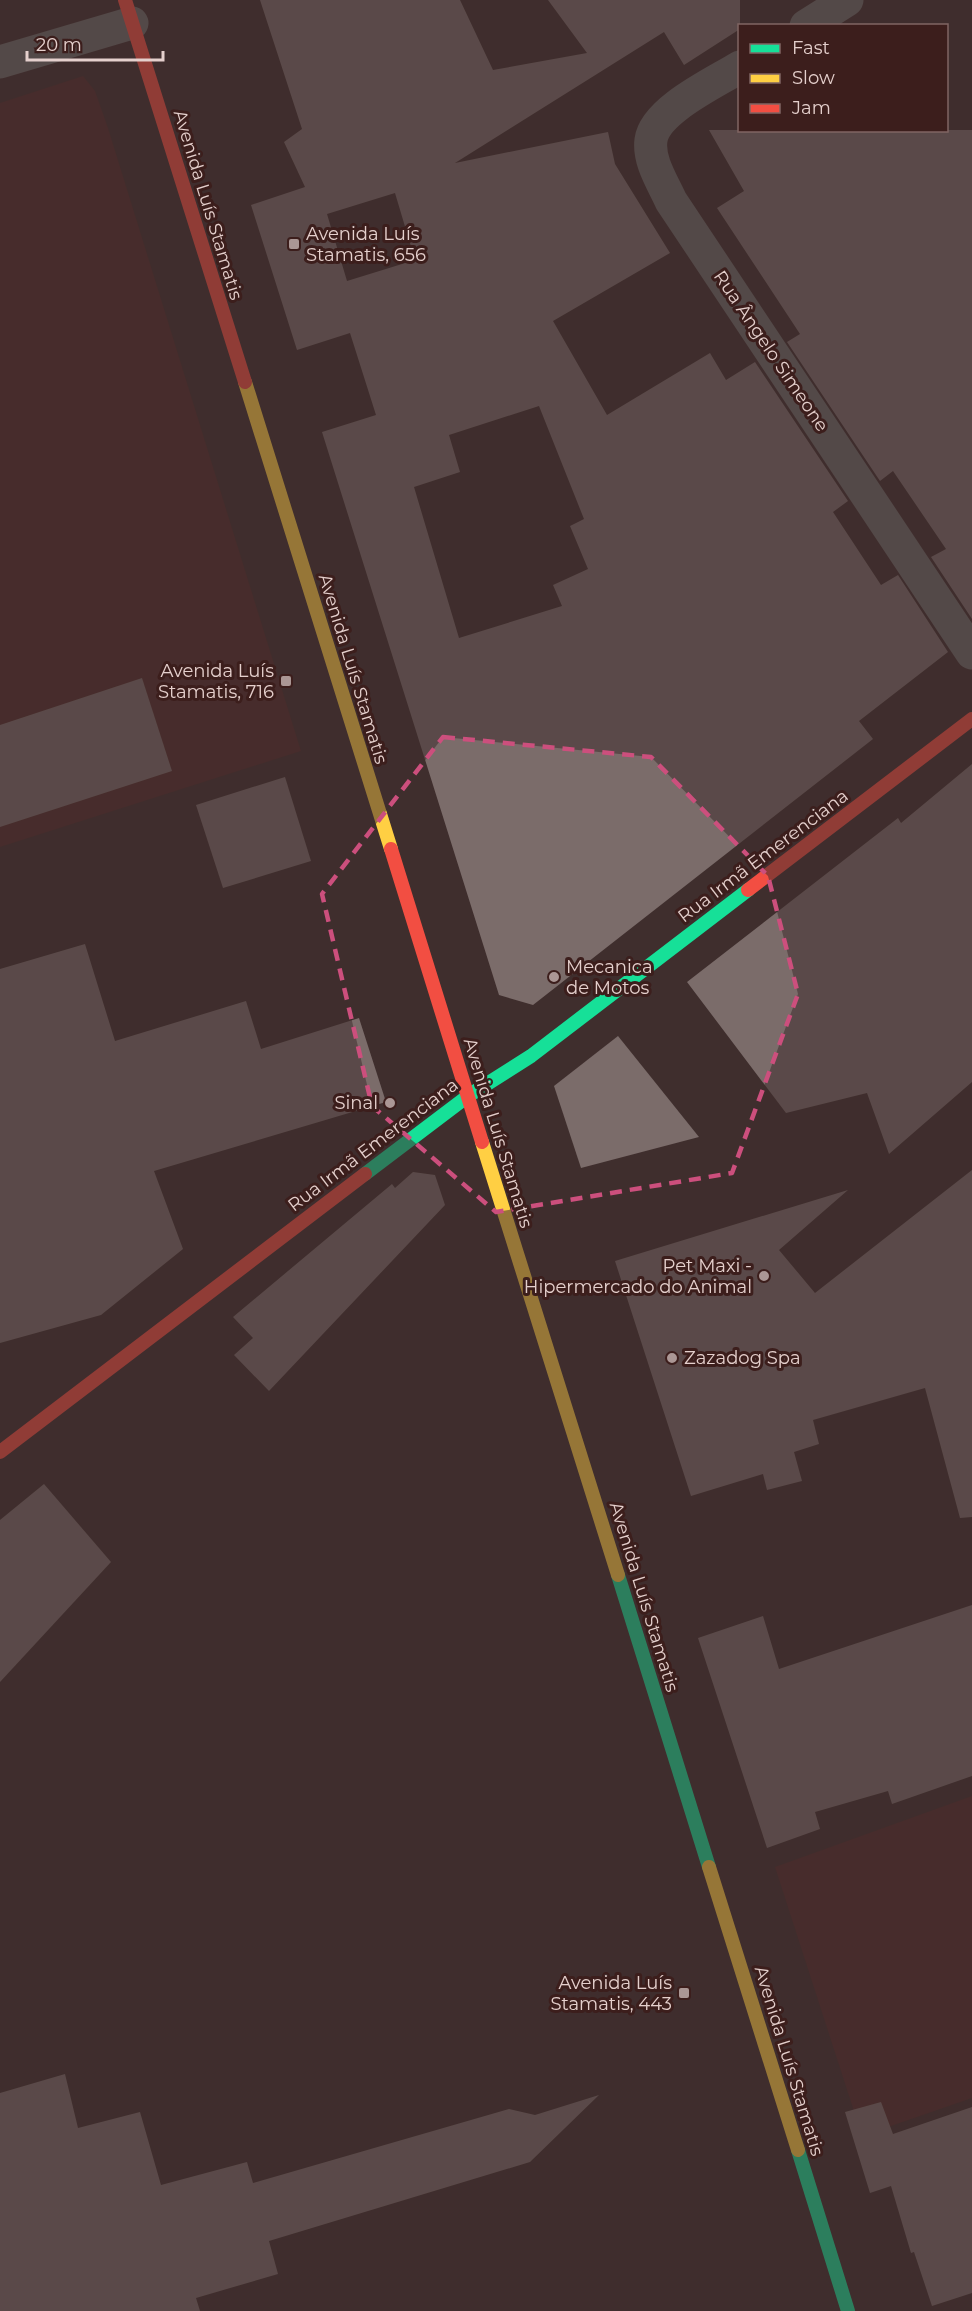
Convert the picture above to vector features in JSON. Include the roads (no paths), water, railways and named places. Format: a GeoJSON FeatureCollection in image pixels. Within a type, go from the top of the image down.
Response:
{"type":"FeatureCollection","features":[{"type":"Feature","properties":{"kind":"main road","name":"Avenida Luís Stamatis"},"geometry":{"type":"LineString","coordinates":[[129,11],[848,2311]]}},
{"type":"Feature","properties":{"kind":"main road","name":"Rua Irmã Emerenciana"},"geometry":{"type":"LineString","coordinates":[[0,1452],[468,1096],[531,1056],[972,719]]}},
{"type":"Feature","properties":{"kind":"street"},"geometry":{"type":"LineString","coordinates":[[809,24],[847,0]]}},
{"type":"Feature","properties":{"kind":"street"},"geometry":{"type":"LineString","coordinates":[[0,62],[129,11]]}},
{"type":"Feature","properties":{"kind":"street","name":"Rua Ângelo Simeone"},"geometry":{"type":"LineString","coordinates":[[738,68],[670,111],[658,122],[651,140],[654,163],[672,201],[972,653]]}},
{"type":"Feature","properties":{"kind":"place","name":"Avenida Luís Stamatis, 656"},"geometry":{"type":"Point","coordinates":[294,244]}},
{"type":"Feature","properties":{"kind":"place","name":"Avenida Luís Stamatis, 716"},"geometry":{"type":"Point","coordinates":[286,681]}},
{"type":"Feature","properties":{"kind":"place","name":"Mecanica de Motos"},"geometry":{"type":"Point","coordinates":[554,977]}},
{"type":"Feature","properties":{"kind":"place","name":"Sinal"},"geometry":{"type":"Point","coordinates":[390,1103]}},
{"type":"Feature","properties":{"kind":"place","name":"Pet Maxi - Hipermercado do Animal"},"geometry":{"type":"Point","coordinates":[764,1276]}},
{"type":"Feature","properties":{"kind":"place","name":"Zazadog Spa"},"geometry":{"type":"Point","coordinates":[672,1358]}},
{"type":"Feature","properties":{"kind":"place","name":"Avenida Luís Stamatis, 443"},"geometry":{"type":"Point","coordinates":[684,1993]}}]}
